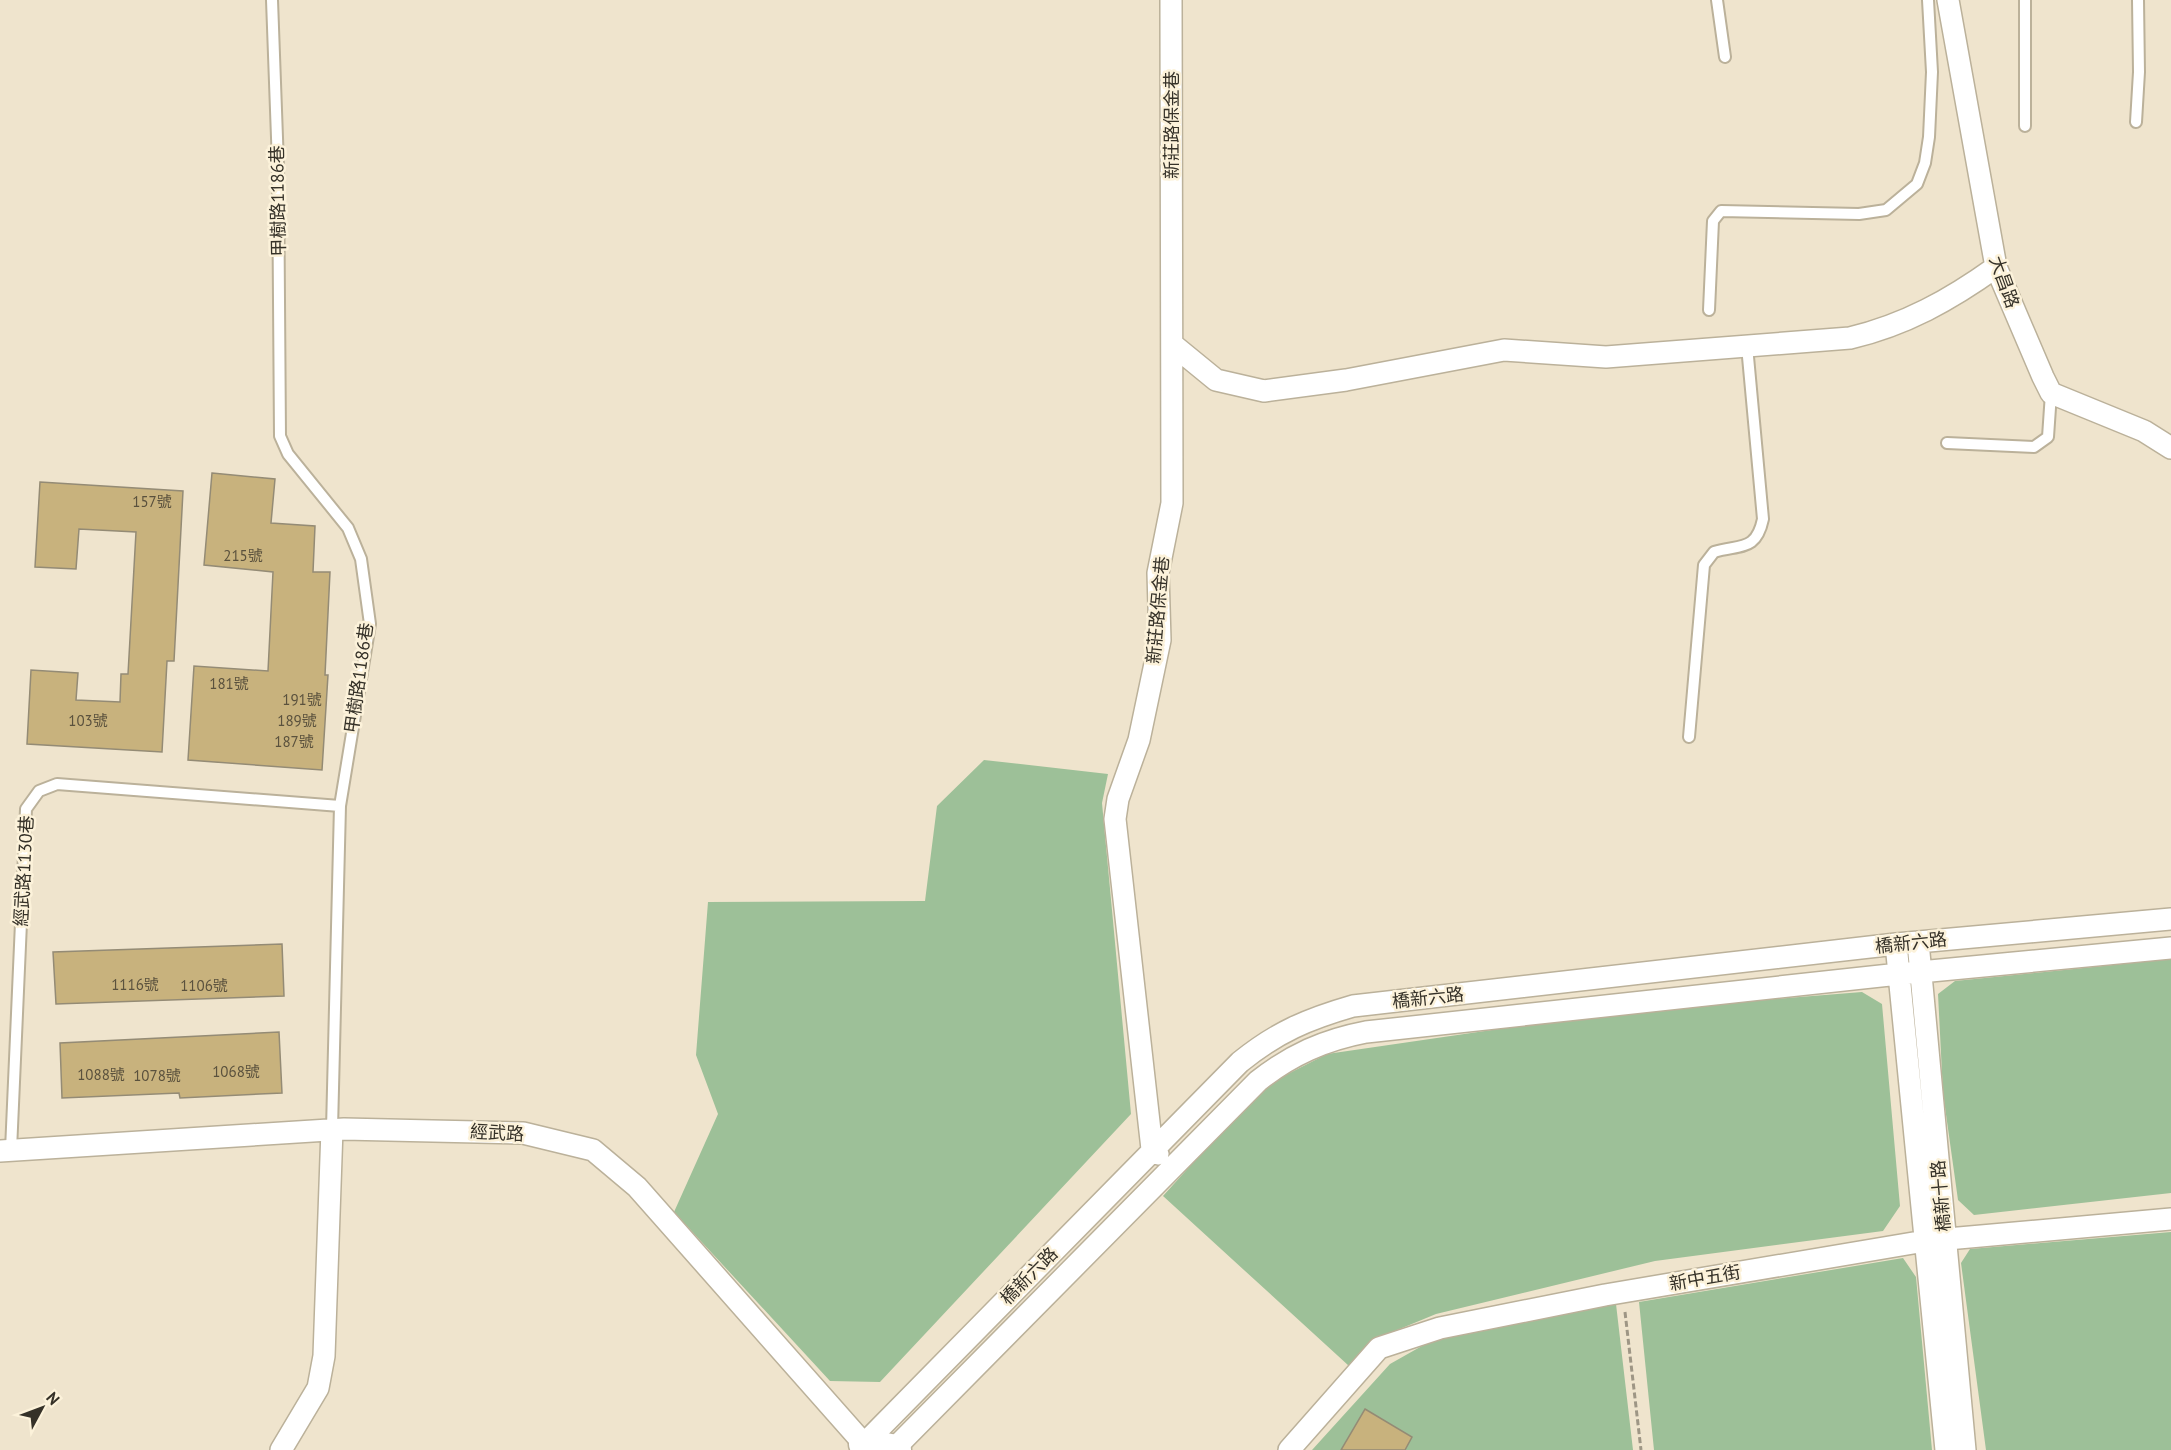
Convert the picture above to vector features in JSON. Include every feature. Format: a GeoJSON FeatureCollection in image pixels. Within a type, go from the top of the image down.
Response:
{"type":"FeatureCollection","features":[{"type":"Feature","properties":{"kind":"street","name":"新莊路保金巷"},"geometry":{"type":"LineString","coordinates":[[1152,1149],[1115,819],[1118,800],[1139,740],[1160,640],[1158,573],[1172,503],[1172,0]]}},
{"type":"Feature","properties":{"kind":"street","name":"大昌路"},"geometry":{"type":"LineString","coordinates":[[1948,0],[1996,267],[2051,393]]}},
{"type":"Feature","properties":{"kind":"street"},"geometry":{"type":"LineString","coordinates":[[1172,344],[1216,380],[1264,391],[1346,380],[1504,350],[1606,357],[1850,338],[1884,330],[1909,320],[1963,291],[1996,267]]}},
{"type":"Feature","properties":{"kind":"street"},"geometry":{"type":"LineString","coordinates":[[2051,393],[2144,431],[2171,448]]}},
{"type":"Feature","properties":{"kind":"street","name":"橋新六路"},"geometry":{"type":"LineString","coordinates":[[879,1449],[1152,1149],[1260,1046],[1284,1030],[1353,1006],[1896,944],[2171,919]]}},
{"type":"Feature","properties":{"kind":"street","name":"橋新十路"},"geometry":{"type":"LineString","coordinates":[[1918,942],[1910,973],[1935,1240],[1946,1450]]}},
{"type":"Feature","properties":{"kind":"street","name":"橋新十路"},"geometry":{"type":"LineString","coordinates":[[1896,944],[1910,973]]}},
{"type":"Feature","properties":{"kind":"street","name":"橋新六路"},"geometry":{"type":"LineString","coordinates":[[879,1449],[1172,1168],[1258,1081],[1295,1055],[1330,1039],[1366,1032],[1910,973],[2171,948]]}},
{"type":"Feature","properties":{"kind":"street"},"geometry":{"type":"LineString","coordinates":[[281,1450],[318,1388],[324,1356],[332,1129]]}},
{"type":"Feature","properties":{"kind":"street","name":"經武路"},"geometry":{"type":"LineString","coordinates":[[6,1151],[332,1129],[523,1133],[593,1150],[652,1203],[879,1449]]}},
{"type":"Feature","properties":{"kind":"street"},"geometry":{"type":"LineString","coordinates":[[1152,1149],[1172,1168]]}},
{"type":"Feature","properties":{"kind":"street","name":"新中五街"},"geometry":{"type":"LineString","coordinates":[[1289,1450],[1379,1348],[1440,1329],[1623,1292],[1935,1240],[2171,1219]]}},
{"type":"Feature","properties":{"kind":"street","name":"橋新十路"},"geometry":{"type":"LineString","coordinates":[[1935,1240],[1965,1450]]}},
{"type":"Feature","properties":{"kind":"lane","name":"甲樹路1186巷"},"geometry":{"type":"LineString","coordinates":[[272,0],[278,165],[280,436],[288,454],[348,528],[361,559],[370,624],[340,806],[332,1129]]}},
{"type":"Feature","properties":{"kind":"lane"},"geometry":{"type":"LineString","coordinates":[[1717,0],[1725,57]]}},
{"type":"Feature","properties":{"kind":"lane"},"geometry":{"type":"LineString","coordinates":[[1709,310],[1713,221],[1721,211],[1859,214],[1886,210],[1917,184],[1925,163],[1929,137],[1932,72],[1928,0]]}},
{"type":"Feature","properties":{"kind":"lane"},"geometry":{"type":"LineString","coordinates":[[2025,0],[2025,126]]}},
{"type":"Feature","properties":{"kind":"lane"},"geometry":{"type":"LineString","coordinates":[[2136,122],[2139,72],[2138,0]]}},
{"type":"Feature","properties":{"kind":"lane"},"geometry":{"type":"LineString","coordinates":[[1689,737],[1704,565],[1714,552],[1749,544],[1756,540],[1763,519],[1747,346]]}},
{"type":"Feature","properties":{"kind":"lane"},"geometry":{"type":"LineString","coordinates":[[1947,443],[2034,447],[2048,437],[2051,393]]}},
{"type":"Feature","properties":{"kind":"lane","name":"經武路1130巷"},"geometry":{"type":"LineString","coordinates":[[6,1151],[26,809],[39,791],[57,784],[340,806]]}},
{"type":"Feature","properties":{"kind":"path"},"geometry":{"type":"LineString","coordinates":[[1623,1292],[1641,1450]]}},
{"type":"Feature","properties":{"kind":"green space"},"geometry":{"type":"Polygon","coordinates":[[[984,760],[1108,774],[1102,803],[1131,1114],[880,1382],[830,1381],[674,1212],[718,1114],[696,1055],[708,902],[925,901],[937,806],[984,760]]]}},
{"type":"Feature","properties":{"kind":"green space"},"geometry":{"type":"Polygon","coordinates":[[[2171,959],[2171,1193],[1974,1215],[1958,1200],[1943,1093],[1938,994],[1955,981],[2171,959]]]}},
{"type":"Feature","properties":{"kind":"green space"},"geometry":{"type":"Polygon","coordinates":[[[1862,992],[1882,1004],[1900,1206],[1883,1231],[1655,1261],[1436,1314],[1373,1340],[1349,1366],[1163,1196],[1237,1114],[1278,1079],[1327,1054],[1614,1012],[1862,992]]]}},
{"type":"Feature","properties":{"kind":"green space"},"geometry":{"type":"Polygon","coordinates":[[[2171,1232],[2171,1450],[1986,1450],[1961,1263],[1970,1249],[2171,1232]]]}},
{"type":"Feature","properties":{"kind":"green space"},"geometry":{"type":"Polygon","coordinates":[[[1903,1258],[1916,1277],[1932,1450],[1654,1450],[1639,1302],[1903,1258]]]}},
{"type":"Feature","properties":{"kind":"green space"},"geometry":{"type":"Polygon","coordinates":[[[1616,1304],[1633,1450],[1312,1450],[1390,1364],[1436,1338],[1616,1304]]]}},
{"type":"Feature","properties":{"kind":"building"},"geometry":{"type":"Polygon","coordinates":[[[212,473],[275,479],[271,523],[315,526],[313,572],[330,572],[325,675],[328,675],[322,770],[188,760],[194,666],[268,671],[273,572],[204,565],[212,473]]]}},
{"type":"Feature","properties":{"kind":"building"},"geometry":{"type":"Polygon","coordinates":[[[40,482],[183,491],[174,661],[167,661],[162,752],[27,744],[31,670],[78,673],[76,700],[120,702],[121,674],[128,674],[136,532],[79,529],[76,569],[35,567],[40,482]]]}},
{"type":"Feature","properties":{"kind":"building"},"geometry":{"type":"Polygon","coordinates":[[[282,944],[284,996],[56,1004],[53,952],[282,944]]]}},
{"type":"Feature","properties":{"kind":"building"},"geometry":{"type":"Polygon","coordinates":[[[279,1032],[282,1093],[180,1098],[179,1093],[62,1098],[60,1043],[279,1032]]]}},
{"type":"Feature","properties":{"kind":"building"},"geometry":{"type":"Polygon","coordinates":[[[1365,1409],[1412,1437],[1405,1450],[1341,1450],[1365,1409]]]}}]}
